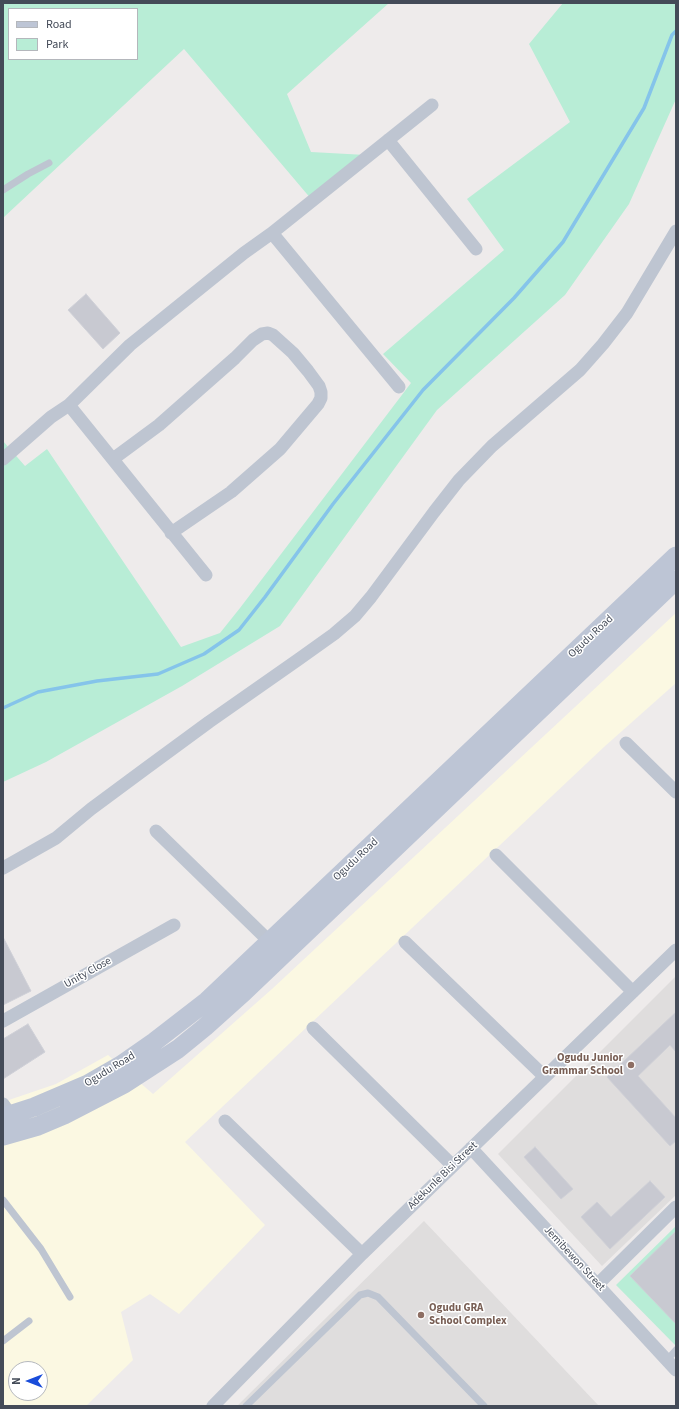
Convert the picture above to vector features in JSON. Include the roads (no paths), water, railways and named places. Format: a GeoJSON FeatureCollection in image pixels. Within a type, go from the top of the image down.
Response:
{"type":"FeatureCollection","features":[{"type":"Feature","properties":{"kind":"main road","name":"Ogudu Road"},"geometry":{"type":"LineString","coordinates":[[3,1136],[38,1126],[64,1115],[124,1084],[178,1049],[238,997],[346,882],[676,556]]}},
{"type":"Feature","properties":{"kind":"main road","name":"Ogudu Road"},"geometry":{"type":"LineString","coordinates":[[5,1112],[34,1107],[63,1096],[88,1084],[121,1065],[154,1042],[207,1000],[270,942],[346,882],[676,580]]}},
{"type":"Feature","properties":{"kind":"street"},"geometry":{"type":"LineString","coordinates":[[3,459],[51,417],[69,405],[130,345],[432,105]]}},
{"type":"Feature","properties":{"kind":"street"},"geometry":{"type":"LineString","coordinates":[[388,140],[476,249]]}},
{"type":"Feature","properties":{"kind":"street"},"geometry":{"type":"LineString","coordinates":[[3,868],[56,838],[145,769],[334,634],[355,616],[459,480],[492,446],[580,370],[603,344],[626,313],[676,231]]}},
{"type":"Feature","properties":{"kind":"street"},"geometry":{"type":"LineString","coordinates":[[272,233],[398,387]]}},
{"type":"Feature","properties":{"kind":"street"},"geometry":{"type":"LineString","coordinates":[[113,459],[159,425],[235,358],[253,340],[262,334],[273,335],[293,353],[320,386],[321,392],[318,404],[280,449],[231,492],[172,533]]}},
{"type":"Feature","properties":{"kind":"street"},"geometry":{"type":"LineString","coordinates":[[69,405],[206,576]]}},
{"type":"Feature","properties":{"kind":"street"},"geometry":{"type":"LineString","coordinates":[[626,743],[676,792]]}},
{"type":"Feature","properties":{"kind":"street"},"geometry":{"type":"LineString","coordinates":[[156,831],[270,942]]}},
{"type":"Feature","properties":{"kind":"street"},"geometry":{"type":"LineString","coordinates":[[496,855],[633,992]]}},
{"type":"Feature","properties":{"kind":"street","name":"Unity Close"},"geometry":{"type":"LineString","coordinates":[[3,1021],[174,925]]}},
{"type":"Feature","properties":{"kind":"street"},"geometry":{"type":"LineString","coordinates":[[405,942],[545,1077]]}},
{"type":"Feature","properties":{"kind":"street","name":"Adekunle Bisi Street"},"geometry":{"type":"LineString","coordinates":[[213,1406],[362,1254],[676,950]]}},
{"type":"Feature","properties":{"kind":"street"},"geometry":{"type":"LineString","coordinates":[[313,1028],[453,1166]]}},
{"type":"Feature","properties":{"kind":"street"},"geometry":{"type":"LineString","coordinates":[[225,1121],[362,1254]]}},
{"type":"Feature","properties":{"kind":"street","name":"Jemibewon Street"},"geometry":{"type":"LineString","coordinates":[[471,1148],[676,1370]]}},
{"type":"Feature","properties":{"kind":"street"},"geometry":{"type":"LineString","coordinates":[[597,1285],[676,1207]]}},
{"type":"Feature","properties":{"kind":"lane"},"geometry":{"type":"LineString","coordinates":[[3,190],[49,163]]}},
{"type":"Feature","properties":{"kind":"lane"},"geometry":{"type":"LineString","coordinates":[[3,1200],[41,1249],[70,1297]]}},
{"type":"Feature","properties":{"kind":"lane"},"geometry":{"type":"LineString","coordinates":[[246,1406],[360,1295],[368,1293],[378,1297],[484,1406]]}},
{"type":"Feature","properties":{"kind":"lane"},"geometry":{"type":"LineString","coordinates":[[3,1341],[29,1320]]}},
{"type":"Feature","properties":{"kind":"lane"},"geometry":{"type":"LineString","coordinates":[[667,1360],[676,1350]]}},
{"type":"Feature","properties":{"kind":"waterway"},"geometry":{"type":"LineString","coordinates":[[3,708],[38,692],[97,681],[158,674],[204,654],[239,630],[333,504],[423,390],[514,298],[563,242],[644,108],[672,35],[676,31]]}},
{"type":"Feature","properties":{"kind":"place","name":"Ogudu Junior Grammar School"},"geometry":{"type":"Point","coordinates":[631,1065]}},
{"type":"Feature","properties":{"kind":"place","name":"Ogudu GRA School Complex"},"geometry":{"type":"Point","coordinates":[421,1315]}}]}
